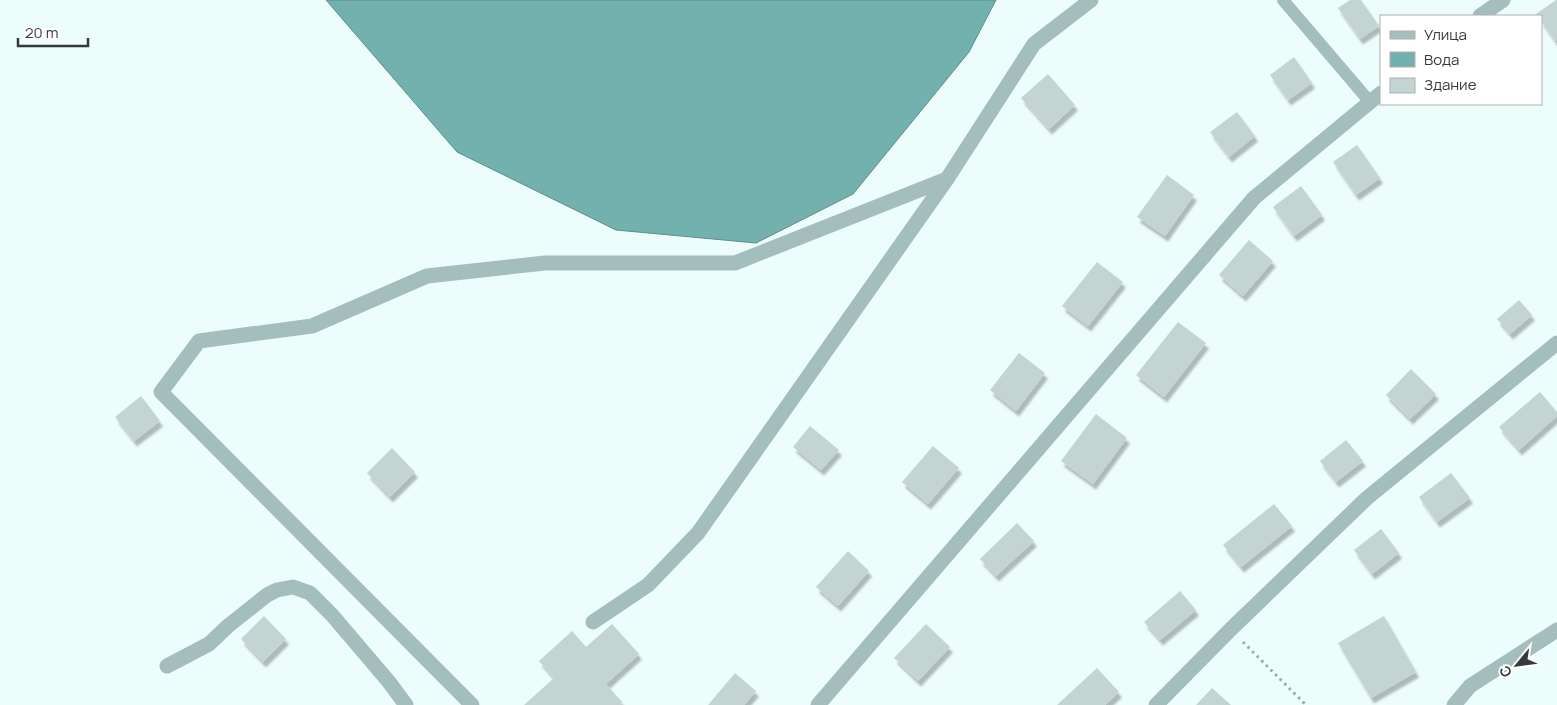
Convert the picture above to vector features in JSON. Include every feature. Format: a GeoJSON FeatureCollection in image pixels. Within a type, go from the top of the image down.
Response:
{"type":"FeatureCollection","features":[{"type":"Feature","properties":{"kind":"street"},"geometry":{"type":"LineString","coordinates":[[593,622],[648,585],[698,533],[947,179],[1034,44],[1091,0]]}},
{"type":"Feature","properties":{"kind":"street"},"geometry":{"type":"LineString","coordinates":[[1481,15],[1503,0]]}},
{"type":"Feature","properties":{"kind":"street"},"geometry":{"type":"LineString","coordinates":[[818,705],[1254,198],[1376,97]]}},
{"type":"Feature","properties":{"kind":"street"},"geometry":{"type":"LineString","coordinates":[[472,705],[161,392],[199,341],[312,326],[427,276],[545,263],[735,263],[947,179]]}},
{"type":"Feature","properties":{"kind":"street"},"geometry":{"type":"LineString","coordinates":[[1156,705],[1231,629],[1367,498],[1557,343]]}},
{"type":"Feature","properties":{"kind":"street"},"geometry":{"type":"LineString","coordinates":[[167,666],[209,644],[267,595],[277,590],[293,587],[310,593],[332,615],[406,705]]}},
{"type":"Feature","properties":{"kind":"street"},"geometry":{"type":"LineString","coordinates":[[1454,705],[1470,686],[1557,630]]}},
{"type":"Feature","properties":{"kind":"lane"},"geometry":{"type":"LineString","coordinates":[[1283,0],[1376,97]]}},
{"type":"Feature","properties":{"kind":"path"},"geometry":{"type":"LineString","coordinates":[[1231,629],[1306,705]]}},
{"type":"Feature","properties":{"kind":"water"},"geometry":{"type":"Polygon","coordinates":[[[326,0],[996,0],[969,52],[853,194],[756,243],[616,230],[457,152],[326,0]]]}},
{"type":"Feature","properties":{"kind":"building"},"geometry":{"type":"Polygon","coordinates":[[[1350,0],[1361,0],[1379,26],[1360,39],[1338,8],[1350,0]]]}},
{"type":"Feature","properties":{"kind":"building"},"geometry":{"type":"Polygon","coordinates":[[[1557,0],[1557,40],[1555,41],[1542,22],[1542,15],[1536,14],[1557,0]]]}},
{"type":"Feature","properties":{"kind":"building"},"geometry":{"type":"Polygon","coordinates":[[[1294,57],[1312,83],[1288,100],[1270,75],[1294,57]]]}},
{"type":"Feature","properties":{"kind":"building"},"geometry":{"type":"Polygon","coordinates":[[[1048,74],[1075,105],[1049,129],[1021,98],[1048,74]]]}},
{"type":"Feature","properties":{"kind":"building"},"geometry":{"type":"Polygon","coordinates":[[[1237,112],[1255,136],[1229,157],[1210,132],[1237,112]]]}},
{"type":"Feature","properties":{"kind":"building"},"geometry":{"type":"Polygon","coordinates":[[[1357,145],[1380,178],[1356,195],[1333,162],[1357,145]]]}},
{"type":"Feature","properties":{"kind":"building"},"geometry":{"type":"Polygon","coordinates":[[[1167,175],[1194,195],[1165,236],[1137,217],[1167,175]]]}},
{"type":"Feature","properties":{"kind":"building"},"geometry":{"type":"Polygon","coordinates":[[[1301,186],[1322,215],[1294,236],[1273,207],[1301,186]]]}},
{"type":"Feature","properties":{"kind":"building"},"geometry":{"type":"Polygon","coordinates":[[[1249,240],[1273,261],[1243,296],[1219,275],[1249,240]]]}},
{"type":"Feature","properties":{"kind":"building"},"geometry":{"type":"Polygon","coordinates":[[[1097,262],[1123,282],[1088,326],[1062,306],[1097,262]]]}},
{"type":"Feature","properties":{"kind":"building"},"geometry":{"type":"Polygon","coordinates":[[[1519,300],[1532,315],[1510,334],[1497,319],[1519,300]]]}},
{"type":"Feature","properties":{"kind":"building"},"geometry":{"type":"Polygon","coordinates":[[[1178,322],[1206,343],[1164,397],[1136,375],[1178,322]]]}},
{"type":"Feature","properties":{"kind":"building"},"geometry":{"type":"Polygon","coordinates":[[[1019,353],[1045,373],[1016,411],[990,390],[1019,353]]]}},
{"type":"Feature","properties":{"kind":"building"},"geometry":{"type":"Polygon","coordinates":[[[1411,369],[1436,394],[1410,419],[1386,395],[1411,369]]]}},
{"type":"Feature","properties":{"kind":"building"},"geometry":{"type":"Polygon","coordinates":[[[1540,392],[1557,412],[1557,416],[1519,450],[1499,427],[1540,392]]]}},
{"type":"Feature","properties":{"kind":"building"},"geometry":{"type":"Polygon","coordinates":[[[141,396],[160,421],[134,441],[115,417],[141,396]]]}},
{"type":"Feature","properties":{"kind":"building"},"geometry":{"type":"Polygon","coordinates":[[[1096,414],[1127,438],[1093,484],[1061,461],[1096,414]]]}},
{"type":"Feature","properties":{"kind":"building"},"geometry":{"type":"Polygon","coordinates":[[[810,426],[839,450],[821,470],[793,447],[810,426]]]}},
{"type":"Feature","properties":{"kind":"building"},"geometry":{"type":"Polygon","coordinates":[[[1346,440],[1363,461],[1336,482],[1320,461],[1346,440]]]}},
{"type":"Feature","properties":{"kind":"building"},"geometry":{"type":"Polygon","coordinates":[[[933,446],[959,468],[928,504],[902,482],[933,446]]]}},
{"type":"Feature","properties":{"kind":"building"},"geometry":{"type":"Polygon","coordinates":[[[392,448],[415,472],[390,497],[367,473],[392,448]]]}},
{"type":"Feature","properties":{"kind":"building"},"geometry":{"type":"Polygon","coordinates":[[[1451,473],[1470,498],[1437,522],[1419,497],[1451,473]]]}},
{"type":"Feature","properties":{"kind":"building"},"geometry":{"type":"Polygon","coordinates":[[[1274,504],[1292,526],[1241,567],[1223,545],[1274,504]]]}},
{"type":"Feature","properties":{"kind":"building"},"geometry":{"type":"Polygon","coordinates":[[[1017,523],[1034,541],[996,576],[980,559],[1017,523]]]}},
{"type":"Feature","properties":{"kind":"building"},"geometry":{"type":"Polygon","coordinates":[[[1381,529],[1399,553],[1372,574],[1354,550],[1381,529]]]}},
{"type":"Feature","properties":{"kind":"building"},"geometry":{"type":"Polygon","coordinates":[[[848,551],[869,571],[838,606],[816,587],[848,551]]]}},
{"type":"Feature","properties":{"kind":"building"},"geometry":{"type":"Polygon","coordinates":[[[1180,591],[1196,610],[1160,640],[1144,622],[1180,591]]]}},
{"type":"Feature","properties":{"kind":"building"},"geometry":{"type":"Polygon","coordinates":[[[264,616],[286,639],[263,662],[241,639],[264,616]]]}},
{"type":"Feature","properties":{"kind":"building"},"geometry":{"type":"Polygon","coordinates":[[[1384,616],[1416,672],[1371,698],[1338,643],[1384,616]]]}},
{"type":"Feature","properties":{"kind":"building"},"geometry":{"type":"Polygon","coordinates":[[[612,624],[639,654],[606,684],[622,702],[620,705],[524,705],[554,678],[539,661],[572,631],[586,647],[612,624]]]}},
{"type":"Feature","properties":{"kind":"building"},"geometry":{"type":"Polygon","coordinates":[[[926,624],[950,647],[918,681],[894,658],[926,624]]]}},
{"type":"Feature","properties":{"kind":"building"},"geometry":{"type":"Polygon","coordinates":[[[1097,668],[1119,692],[1105,705],[1057,705],[1097,668]]]}},
{"type":"Feature","properties":{"kind":"building"},"geometry":{"type":"Polygon","coordinates":[[[735,673],[756,691],[744,705],[708,705],[735,673]]]}},
{"type":"Feature","properties":{"kind":"building"},"geometry":{"type":"Polygon","coordinates":[[[1212,688],[1231,705],[1196,705],[1212,688]]]}}]}
